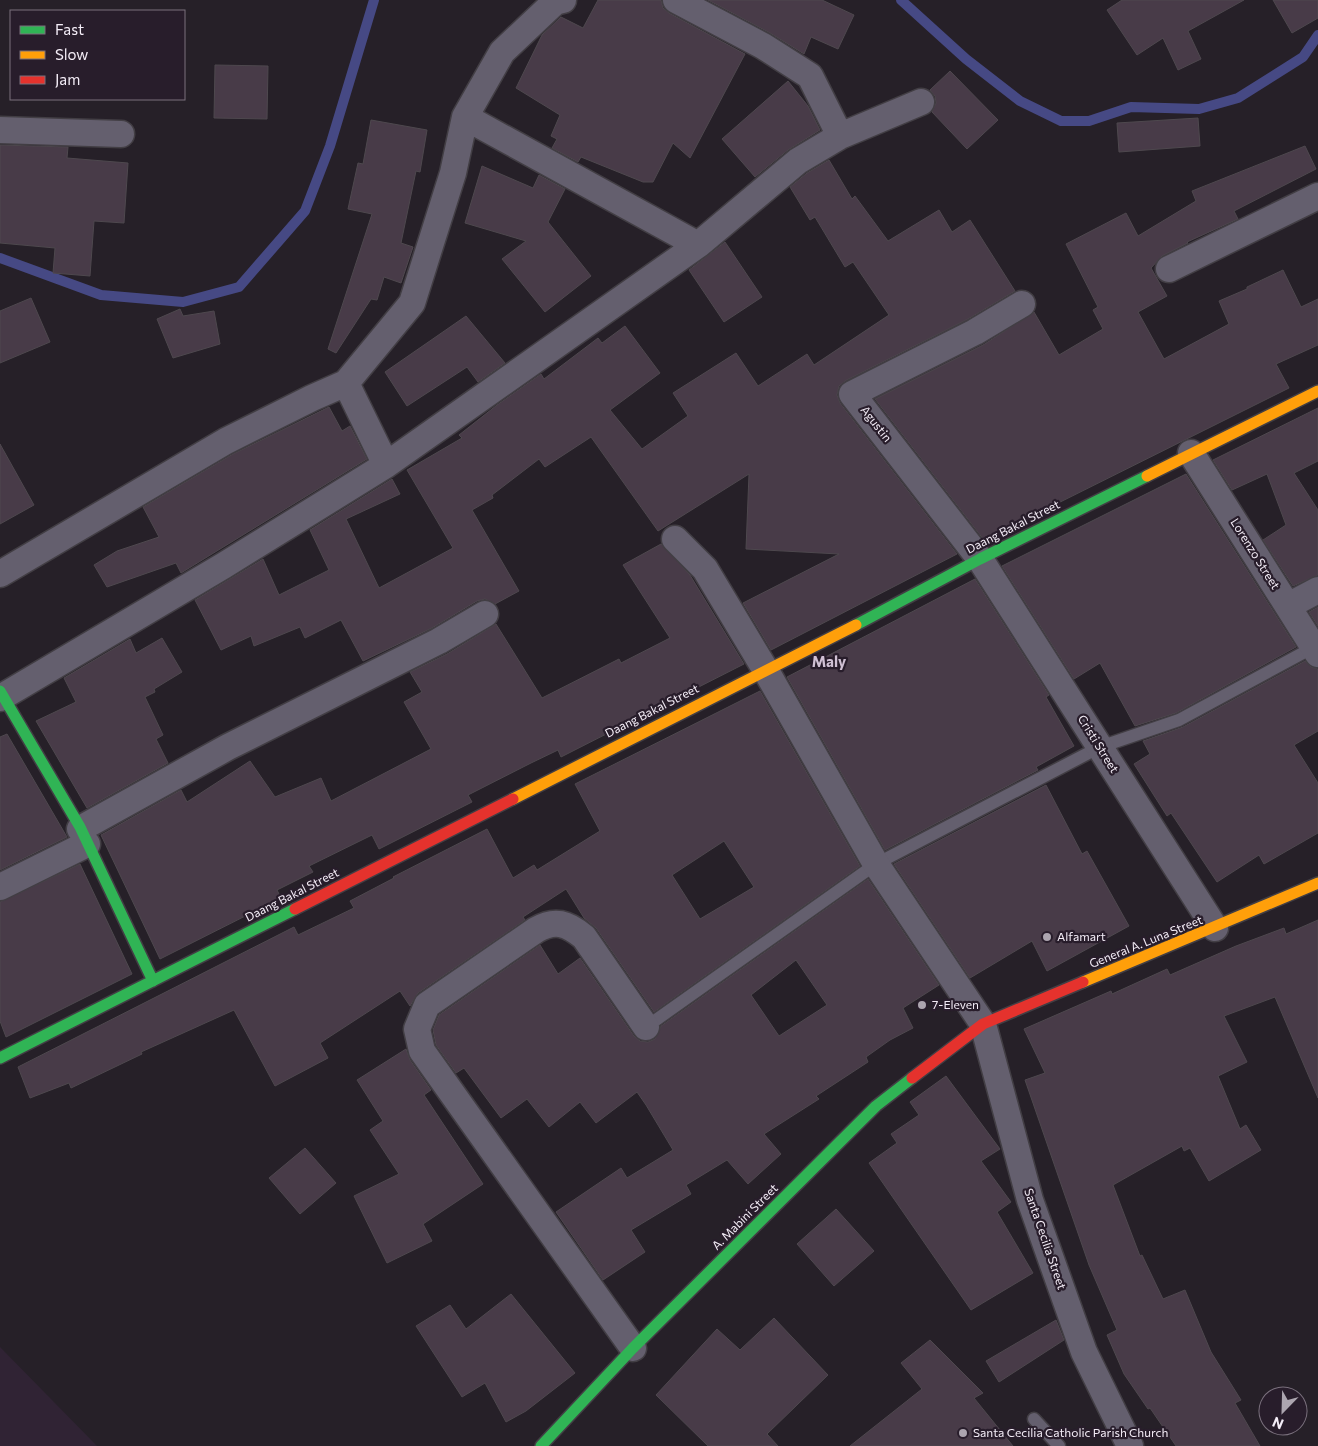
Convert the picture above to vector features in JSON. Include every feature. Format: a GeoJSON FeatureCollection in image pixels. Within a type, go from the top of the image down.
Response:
{"type":"FeatureCollection","features":[{"type":"Feature","properties":{"kind":"street"},"geometry":{"type":"LineString","coordinates":[[0,574],[226,442],[312,398],[346,383],[412,303],[445,199],[465,117],[502,52],[555,2],[563,0]]}},
{"type":"Feature","properties":{"kind":"street"},"geometry":{"type":"LineString","coordinates":[[676,0],[764,46],[810,76],[840,136]]}},
{"type":"Feature","properties":{"kind":"street"},"geometry":{"type":"LineString","coordinates":[[153,981],[84,836],[1,695],[223,566],[386,465],[698,245],[798,160],[840,136],[921,102]]}},
{"type":"Feature","properties":{"kind":"street"},"geometry":{"type":"LineString","coordinates":[[465,117],[698,245]]}},
{"type":"Feature","properties":{"kind":"street"},"geometry":{"type":"LineString","coordinates":[[0,130],[121,134]]}},
{"type":"Feature","properties":{"kind":"street"},"geometry":{"type":"LineString","coordinates":[[1169,269],[1318,196]]}},
{"type":"Feature","properties":{"kind":"street","name":"Agustin"},"geometry":{"type":"LineString","coordinates":[[980,559],[852,394],[975,332],[1022,304]]}},
{"type":"Feature","properties":{"kind":"street"},"geometry":{"type":"LineString","coordinates":[[346,383],[386,465]]}},
{"type":"Feature","properties":{"kind":"street","name":"Daang Bakal Street"},"geometry":{"type":"LineString","coordinates":[[0,1058],[879,613],[980,559],[1318,391]]}},
{"type":"Feature","properties":{"kind":"street","name":"Lorenzo Street"},"geometry":{"type":"LineString","coordinates":[[1191,454],[1316,651]]}},
{"type":"Feature","properties":{"kind":"street","name":"Santa Cecilia Street"},"geometry":{"type":"LineString","coordinates":[[675,539],[705,569],[766,669],[876,864],[983,1024],[1030,1200],[1084,1352],[1130,1446]]}},
{"type":"Feature","properties":{"kind":"street","name":"Cristi Street"},"geometry":{"type":"LineString","coordinates":[[980,559],[1215,928]]}},
{"type":"Feature","properties":{"kind":"street"},"geometry":{"type":"LineString","coordinates":[[1288,606],[1318,590]]}},
{"type":"Feature","properties":{"kind":"street"},"geometry":{"type":"LineString","coordinates":[[0,886],[228,747],[439,641],[485,614]]}},
{"type":"Feature","properties":{"kind":"street","name":"General A. Luna Street"},"geometry":{"type":"LineString","coordinates":[[983,1024],[1215,928],[1318,883]]}},
{"type":"Feature","properties":{"kind":"street"},"geometry":{"type":"LineString","coordinates":[[633,1348],[422,1051],[417,1029],[427,1005],[536,930],[547,924],[560,922],[573,928],[584,937],[646,1026]]}},
{"type":"Feature","properties":{"kind":"street","name":"A. Mabini Street"},"geometry":{"type":"LineString","coordinates":[[541,1446],[633,1348],[876,1106],[983,1024]]}},
{"type":"Feature","properties":{"kind":"lane"},"geometry":{"type":"LineString","coordinates":[[646,1026],[876,864],[1100,747],[1179,720],[1316,651]]}},
{"type":"Feature","properties":{"kind":"lane"},"geometry":{"type":"LineString","coordinates":[[1034,1418],[1059,1446]]}},
{"type":"Feature","properties":{"kind":"shaded area"},"geometry":{"type":"Polygon","coordinates":[[[0,1347],[97,1446],[0,1446],[0,1347]]]}},
{"type":"Feature","properties":{"kind":"building"},"geometry":{"type":"Polygon","coordinates":[[[598,0],[661,0],[663,8],[669,13],[745,54],[690,158],[673,143],[653,182],[643,182],[581,157],[578,162],[552,148],[557,139],[551,136],[560,115],[516,88],[542,35],[561,17],[583,28],[598,0]]]}},
{"type":"Feature","properties":{"kind":"building"},"geometry":{"type":"Polygon","coordinates":[[[708,0],[822,0],[854,15],[838,49],[811,37],[804,54],[770,33],[708,0]]]}},
{"type":"Feature","properties":{"kind":"building"},"geometry":{"type":"Polygon","coordinates":[[[1122,0],[1244,0],[1188,31],[1201,59],[1178,70],[1163,38],[1137,55],[1107,10],[1122,0]]]}},
{"type":"Feature","properties":{"kind":"building"},"geometry":{"type":"Polygon","coordinates":[[[1273,0],[1318,0],[1318,18],[1292,33],[1273,0]]]}},
{"type":"Feature","properties":{"kind":"building"},"geometry":{"type":"Polygon","coordinates":[[[215,65],[268,66],[267,119],[214,118],[215,65]]]}},
{"type":"Feature","properties":{"kind":"building"},"geometry":{"type":"Polygon","coordinates":[[[950,71],[998,120],[967,149],[932,112],[936,103],[935,96],[930,90],[950,71]]]}},
{"type":"Feature","properties":{"kind":"building"},"geometry":{"type":"Polygon","coordinates":[[[788,81],[808,106],[820,130],[788,150],[755,177],[722,139],[788,81]]]}},
{"type":"Feature","properties":{"kind":"building"},"geometry":{"type":"Polygon","coordinates":[[[1198,118],[1200,146],[1119,152],[1117,123],[1198,118]]]}},
{"type":"Feature","properties":{"kind":"building"},"geometry":{"type":"Polygon","coordinates":[[[371,120],[427,130],[420,172],[416,171],[401,243],[413,247],[401,283],[384,277],[377,300],[371,299],[336,353],[328,349],[372,214],[348,209],[358,163],[363,164],[371,120]]]}},
{"type":"Feature","properties":{"kind":"building"},"geometry":{"type":"Polygon","coordinates":[[[0,145],[68,147],[67,158],[128,163],[124,223],[94,221],[90,276],[53,273],[55,248],[0,243],[0,145]]]}},
{"type":"Feature","properties":{"kind":"building"},"geometry":{"type":"Polygon","coordinates":[[[1305,146],[1316,169],[1234,211],[1238,219],[1187,242],[1162,256],[1151,268],[1167,296],[1138,312],[1164,359],[1229,324],[1219,301],[1283,270],[1301,307],[1318,299],[1318,345],[1276,364],[1289,388],[984,540],[875,399],[983,345],[1034,312],[1059,355],[1103,329],[1093,310],[1098,307],[1066,244],[1126,213],[1138,236],[1196,201],[1192,191],[1305,146]]]}},
{"type":"Feature","properties":{"kind":"building"},"geometry":{"type":"Polygon","coordinates":[[[829,160],[852,199],[855,196],[888,241],[939,210],[952,232],[970,220],[1015,291],[968,319],[845,381],[839,386],[837,395],[840,403],[957,554],[771,650],[743,603],[839,554],[746,549],[749,474],[658,531],[591,437],[545,467],[539,459],[492,495],[493,498],[472,510],[519,591],[495,604],[485,599],[477,601],[432,628],[363,661],[341,620],[305,638],[300,627],[254,646],[251,636],[221,650],[195,600],[263,559],[279,595],[329,570],[310,530],[392,479],[400,494],[346,519],[379,588],[453,548],[407,470],[462,438],[459,435],[497,405],[541,374],[544,379],[598,338],[602,343],[625,326],[660,373],[610,410],[642,449],[688,416],[673,393],[736,353],[758,386],[807,354],[814,365],[889,315],[853,262],[845,267],[815,217],[810,220],[790,187],[807,173],[829,160]]]}},
{"type":"Feature","properties":{"kind":"building"},"geometry":{"type":"Polygon","coordinates":[[[482,166],[533,188],[539,175],[565,189],[548,222],[591,276],[545,312],[502,259],[526,241],[465,223],[482,166]]]}},
{"type":"Feature","properties":{"kind":"building"},"geometry":{"type":"Polygon","coordinates":[[[725,242],[762,297],[724,322],[689,270],[725,242]]]}},
{"type":"Feature","properties":{"kind":"building"},"geometry":{"type":"Polygon","coordinates":[[[31,298],[50,342],[0,363],[0,311],[31,298]]]}},
{"type":"Feature","properties":{"kind":"building"},"geometry":{"type":"Polygon","coordinates":[[[180,309],[183,316],[214,311],[220,344],[173,358],[157,319],[180,309]]]}},
{"type":"Feature","properties":{"kind":"building"},"geometry":{"type":"Polygon","coordinates":[[[466,316],[505,363],[478,382],[467,367],[407,406],[385,372],[466,316]]]}},
{"type":"Feature","properties":{"kind":"building"},"geometry":{"type":"Polygon","coordinates":[[[329,407],[342,431],[350,426],[367,459],[181,573],[176,563],[107,587],[94,565],[117,551],[159,537],[143,507],[233,454],[329,407]]]}},
{"type":"Feature","properties":{"kind":"building"},"geometry":{"type":"Polygon","coordinates":[[[1318,408],[1318,461],[1294,473],[1318,510],[1318,575],[1293,586],[1263,540],[1286,525],[1267,474],[1232,490],[1213,460],[1318,408]]]}},
{"type":"Feature","properties":{"kind":"building"},"geometry":{"type":"Polygon","coordinates":[[[0,444],[34,505],[0,524],[0,444]]]}},
{"type":"Feature","properties":{"kind":"building"},"geometry":{"type":"Polygon","coordinates":[[[1186,474],[1296,647],[1176,713],[1135,726],[1100,663],[1074,679],[1002,566],[1186,474]]]}},
{"type":"Feature","properties":{"kind":"building"},"geometry":{"type":"Polygon","coordinates":[[[661,544],[690,575],[744,664],[561,757],[558,750],[531,763],[468,795],[472,802],[379,849],[372,835],[309,866],[313,872],[277,890],[281,898],[160,959],[101,835],[181,790],[187,802],[250,761],[275,797],[321,778],[331,801],[431,749],[404,702],[422,692],[410,672],[447,654],[496,624],[542,698],[619,659],[621,663],[670,638],[623,565],[661,544]]]}},
{"type":"Feature","properties":{"kind":"building"},"geometry":{"type":"Polygon","coordinates":[[[975,579],[1049,695],[1046,697],[1074,746],[1036,767],[1038,770],[885,850],[787,677],[975,579]]]}},
{"type":"Feature","properties":{"kind":"building"},"geometry":{"type":"Polygon","coordinates":[[[1318,607],[1318,626],[1309,612],[1318,607]]]}},
{"type":"Feature","properties":{"kind":"building"},"geometry":{"type":"Polygon","coordinates":[[[162,638],[182,672],[154,689],[155,692],[145,697],[163,735],[156,739],[168,763],[87,808],[36,721],[76,702],[64,678],[130,639],[136,653],[162,638]]]}},
{"type":"Feature","properties":{"kind":"building"},"geometry":{"type":"Polygon","coordinates":[[[1305,661],[1311,667],[1318,669],[1318,731],[1294,745],[1318,783],[1318,833],[1264,864],[1259,855],[1217,882],[1171,813],[1167,816],[1134,764],[1150,754],[1143,741],[1183,727],[1305,661]]]}},
{"type":"Feature","properties":{"kind":"building"},"geometry":{"type":"Polygon","coordinates":[[[760,691],[860,866],[654,1012],[596,928],[584,918],[566,889],[523,917],[525,920],[418,993],[410,1006],[400,991],[320,1043],[328,1058],[275,1086],[234,1010],[141,1052],[142,1054],[71,1088],[69,1083],[30,1098],[18,1067],[294,927],[298,935],[354,908],[350,901],[487,829],[513,878],[534,865],[537,870],[600,831],[575,784],[760,691]],[[724,841],[672,875],[700,919],[754,887],[724,841]]]}},
{"type":"Feature","properties":{"kind":"building"},"geometry":{"type":"Polygon","coordinates":[[[7,734],[67,837],[0,870],[0,737],[7,734]]]}},
{"type":"Feature","properties":{"kind":"building"},"geometry":{"type":"Polygon","coordinates":[[[1046,785],[1082,854],[1087,851],[1129,926],[1047,971],[1032,941],[970,978],[894,864],[1046,785]]]}},
{"type":"Feature","properties":{"kind":"building"},"geometry":{"type":"Polygon","coordinates":[[[80,864],[132,974],[6,1037],[0,1021],[0,902],[80,864]]]}},
{"type":"Feature","properties":{"kind":"building"},"geometry":{"type":"Polygon","coordinates":[[[868,879],[939,985],[903,1008],[913,1028],[890,1040],[866,1057],[868,1062],[816,1096],[819,1099],[764,1134],[781,1154],[748,1184],[727,1160],[686,1185],[691,1194],[631,1230],[645,1252],[603,1280],[556,1212],[621,1168],[627,1178],[673,1150],[646,1105],[637,1092],[596,1123],[580,1102],[549,1127],[527,1099],[501,1118],[464,1068],[456,1073],[436,1045],[433,1030],[439,1015],[540,945],[558,974],[580,958],[634,1036],[640,1041],[648,1042],[655,1039],[661,1026],[868,879]],[[796,960],[751,995],[779,1036],[827,1005],[796,960]]]}},
{"type":"Feature","properties":{"kind":"building"},"geometry":{"type":"Polygon","coordinates":[[[1318,920],[1318,1098],[1275,997],[1224,1016],[1247,1062],[1218,1076],[1240,1129],[1246,1125],[1261,1150],[1209,1181],[1190,1148],[1184,1151],[1182,1146],[1113,1185],[1140,1256],[1142,1255],[1163,1299],[1185,1290],[1211,1352],[1241,1400],[1235,1403],[1260,1446],[1176,1446],[1124,1374],[1107,1335],[1117,1330],[1089,1265],[1025,1080],[1045,1073],[1024,1029],[1111,991],[1112,994],[1167,969],[1170,975],[1236,946],[1284,928],[1286,934],[1318,920]]]}},
{"type":"Feature","properties":{"kind":"building"},"geometry":{"type":"Polygon","coordinates":[[[406,1049],[410,1060],[431,1090],[424,1095],[483,1184],[423,1224],[432,1241],[387,1263],[354,1196],[399,1174],[370,1130],[383,1121],[357,1080],[406,1049]]]}},
{"type":"Feature","properties":{"kind":"building"},"geometry":{"type":"Polygon","coordinates":[[[946,1076],[1000,1149],[981,1161],[1011,1202],[997,1212],[1033,1273],[971,1310],[869,1163],[897,1143],[891,1134],[919,1115],[910,1102],[946,1076]]]}},
{"type":"Feature","properties":{"kind":"building"},"geometry":{"type":"Polygon","coordinates":[[[305,1148],[336,1183],[300,1214],[269,1178],[305,1148]]]}},
{"type":"Feature","properties":{"kind":"building"},"geometry":{"type":"Polygon","coordinates":[[[836,1209],[874,1251],[834,1286],[797,1244],[836,1209]]]}},
{"type":"Feature","properties":{"kind":"building"},"geometry":{"type":"Polygon","coordinates":[[[511,1294],[575,1373],[526,1411],[506,1422],[485,1383],[462,1397],[416,1326],[450,1305],[466,1329],[511,1294]]]}},
{"type":"Feature","properties":{"kind":"building"},"geometry":{"type":"Polygon","coordinates":[[[774,1318],[828,1375],[767,1434],[778,1446],[708,1446],[656,1395],[717,1329],[740,1350],[774,1318]]]}},
{"type":"Feature","properties":{"kind":"building"},"geometry":{"type":"Polygon","coordinates":[[[1056,1320],[1064,1340],[999,1382],[986,1361],[1056,1320]]]}},
{"type":"Feature","properties":{"kind":"building"},"geometry":{"type":"Polygon","coordinates":[[[930,1340],[983,1393],[974,1398],[1013,1446],[850,1446],[922,1389],[901,1363],[930,1340]]]}},
{"type":"Feature","properties":{"kind":"waterway"},"geometry":{"type":"LineString","coordinates":[[0,258],[101,295],[183,302],[239,287],[305,211],[330,146],[374,0]]}},
{"type":"Feature","properties":{"kind":"waterway"},"geometry":{"type":"LineString","coordinates":[[901,0],[966,59],[1020,101],[1061,121],[1089,121],[1131,107],[1199,109],[1238,98],[1303,57],[1318,35]]}},
{"type":"Feature","properties":{"kind":"traffic: fast"},"geometry":{"type":"LineString","coordinates":[[856,625],[980,559],[1147,476]]}},
{"type":"Feature","properties":{"kind":"traffic: fast"},"geometry":{"type":"LineString","coordinates":[[0,691],[80,827],[153,981]]}},
{"type":"Feature","properties":{"kind":"traffic: fast"},"geometry":{"type":"LineString","coordinates":[[0,1058],[295,909]]}},
{"type":"Feature","properties":{"kind":"traffic: fast"},"geometry":{"type":"LineString","coordinates":[[541,1446],[633,1348],[876,1106],[912,1078]]}},
{"type":"Feature","properties":{"kind":"traffic: slow"},"geometry":{"type":"LineString","coordinates":[[1147,476],[1318,391]]}},
{"type":"Feature","properties":{"kind":"traffic: slow"},"geometry":{"type":"LineString","coordinates":[[513,799],[856,625]]}},
{"type":"Feature","properties":{"kind":"traffic: slow"},"geometry":{"type":"LineString","coordinates":[[1083,982],[1318,883]]}},
{"type":"Feature","properties":{"kind":"traffic: jam"},"geometry":{"type":"LineString","coordinates":[[295,909],[513,799]]}},
{"type":"Feature","properties":{"kind":"traffic: jam"},"geometry":{"type":"LineString","coordinates":[[912,1078],[983,1024],[1083,982]]}},
{"type":"Feature","properties":{"kind":"place","name":"Alfamart"},"geometry":{"type":"Point","coordinates":[1047,937]}},
{"type":"Feature","properties":{"kind":"place","name":"7-Eleven"},"geometry":{"type":"Point","coordinates":[922,1005]}},
{"type":"Feature","properties":{"kind":"place","name":"Santa Cecilia Catholic Parish Church"},"geometry":{"type":"Point","coordinates":[963,1433]}},
{"type":"Feature","properties":{"kind":"district","name":"Maly"},"geometry":{"type":"Point","coordinates":[829,662]}}]}
